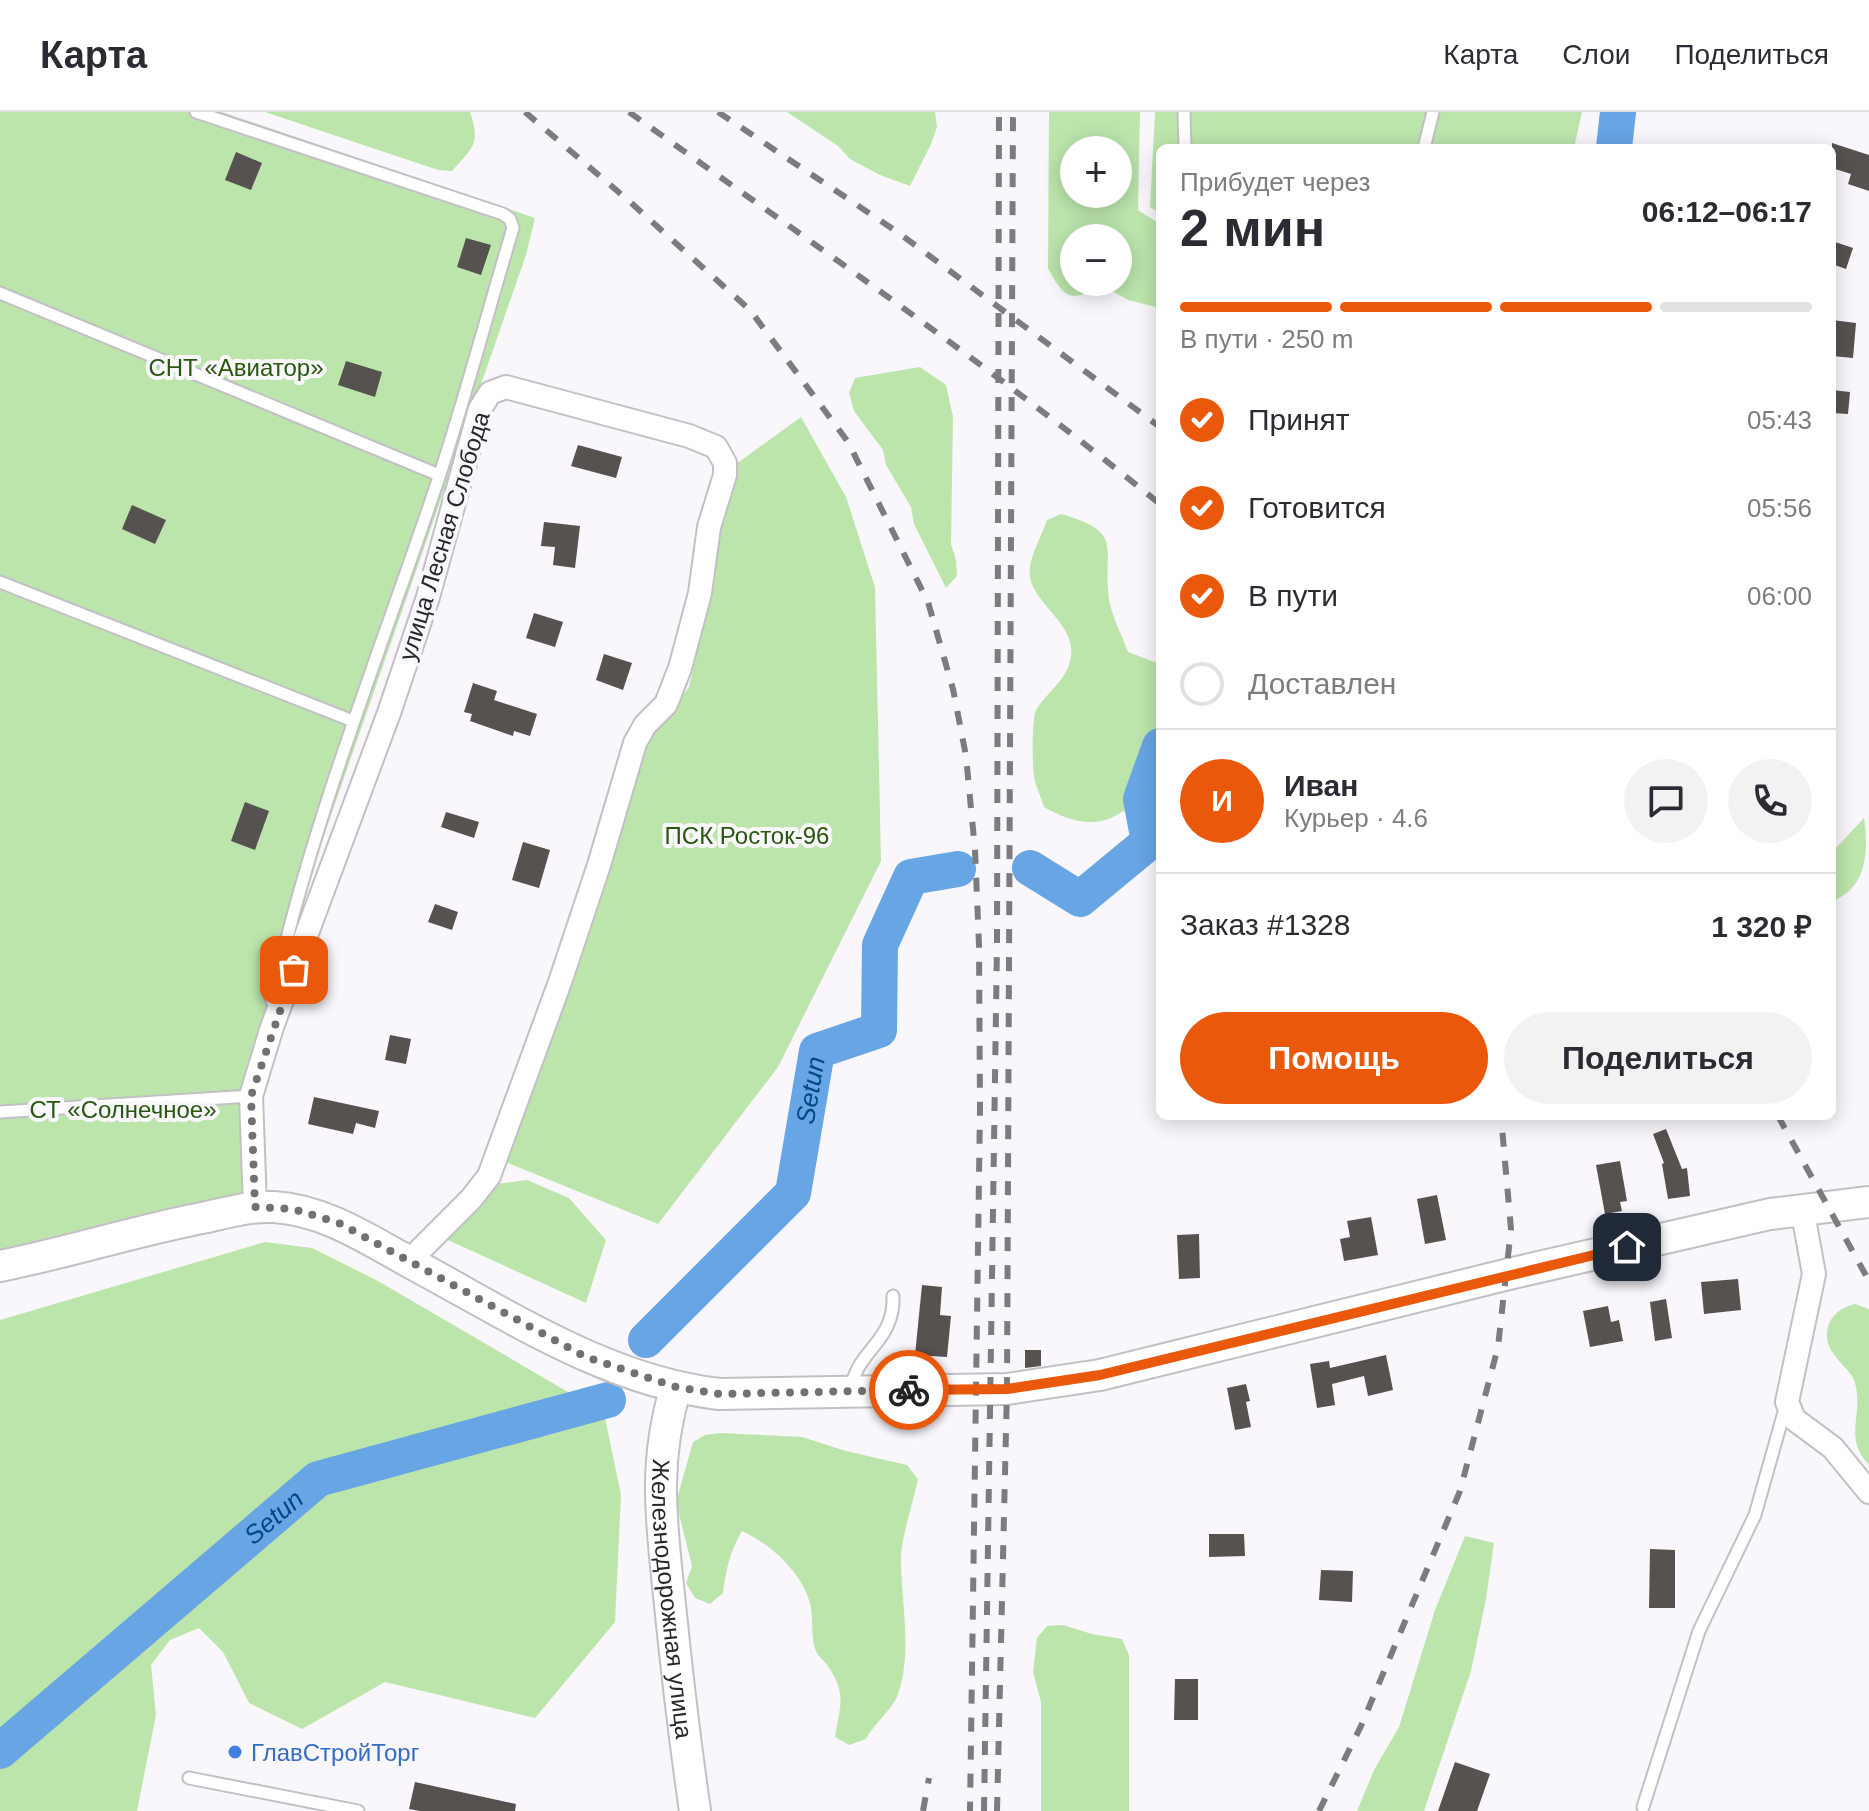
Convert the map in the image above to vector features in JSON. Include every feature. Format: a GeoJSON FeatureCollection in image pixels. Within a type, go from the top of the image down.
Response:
{"type":"FeatureCollection","features":[{"type":"Feature","properties":{"kind":"main road"},"geometry":{"type":"LineString","coordinates":[[0,1266],[173,1223],[255,1207],[293,1209],[339,1223],[586,1357],[676,1387],[719,1394],[1007,1389],[1100,1375],[1513,1273],[1802,1208],[1869,1202]]}},
{"type":"Feature","properties":{"kind":"main road","name":"Железнодорожная улица"},"geometry":{"type":"LineString","coordinates":[[676,1387],[661,1449],[659,1502],[680,1710],[695,1811]]}},
{"type":"Feature","properties":{"kind":"street","name":"улица Лесная Слобода"},"geometry":{"type":"LineString","coordinates":[[255,1207],[251,1096],[272,1027],[389,713],[428,597],[480,409],[490,393],[506,387],[674,431],[716,447],[725,463],[725,475],[709,527],[700,593],[680,668],[666,704],[645,725],[635,743],[599,865],[489,1176],[471,1199],[409,1261]]}},
{"type":"Feature","properties":{"kind":"street"},"geometry":{"type":"LineString","coordinates":[[1802,1208],[1814,1274],[1787,1402],[1794,1419],[1833,1448],[1869,1492]]}},
{"type":"Feature","properties":{"kind":"lane"},"geometry":{"type":"LineString","coordinates":[[0,1112],[251,1096],[282,956],[353,721],[439,475],[513,228],[510,219],[503,214],[196,112]]}},
{"type":"Feature","properties":{"kind":"lane"},"geometry":{"type":"LineString","coordinates":[[1184,112],[1185,144]]}},
{"type":"Feature","properties":{"kind":"lane"},"geometry":{"type":"LineString","coordinates":[[1425,144],[1433,112]]}},
{"type":"Feature","properties":{"kind":"lane"},"geometry":{"type":"LineString","coordinates":[[0,293],[439,475]]}},
{"type":"Feature","properties":{"kind":"lane"},"geometry":{"type":"LineString","coordinates":[[0,582],[353,721]]}},
{"type":"Feature","properties":{"kind":"lane"},"geometry":{"type":"LineString","coordinates":[[851,1392],[854,1373],[879,1342],[892,1317],[893,1296]]}},
{"type":"Feature","properties":{"kind":"lane"},"geometry":{"type":"LineString","coordinates":[[1643,1807],[1699,1631],[1755,1515],[1787,1402]]}},
{"type":"Feature","properties":{"kind":"lane"},"geometry":{"type":"LineString","coordinates":[[189,1778],[353,1810]]}},
{"type":"Feature","properties":{"kind":"green space","name":"СНТ «Авиатор»"},"geometry":{"type":"Polygon","coordinates":[[[0,112],[222,112],[535,218],[526,255],[282,956],[244,1091],[255,1207],[0,1264],[0,112]]]}},
{"type":"Feature","properties":{"kind":"green space"},"geometry":{"type":"Polygon","coordinates":[[[265,112],[470,112],[475,138],[470,150],[452,171],[438,170],[265,112]]]}},
{"type":"Feature","properties":{"kind":"green space"},"geometry":{"type":"Polygon","coordinates":[[[787,112],[935,112],[937,127],[910,186],[850,159],[838,146],[787,112]]]}},
{"type":"Feature","properties":{"kind":"green space"},"geometry":{"type":"Polygon","coordinates":[[[1049,112],[1140,112],[1138,210],[1156,221],[1156,307],[1120,296],[1132,296],[1132,224],[1060,224],[1060,287],[1048,268],[1049,112]]]}},
{"type":"Feature","properties":{"kind":"green space"},"geometry":{"type":"Polygon","coordinates":[[[1155,112],[1582,112],[1575,144],[1156,144],[1156,211],[1150,207],[1155,112]]]}},
{"type":"Feature","properties":{"kind":"green space"},"geometry":{"type":"Polygon","coordinates":[[[920,367],[946,385],[953,417],[951,544],[957,576],[946,588],[914,524],[911,507],[886,465],[883,450],[854,411],[849,393],[855,378],[920,367]]]}},
{"type":"Feature","properties":{"kind":"green space","name":"ПСК Росток-96"},"geometry":{"type":"Polygon","coordinates":[[[801,417],[846,497],[875,587],[881,861],[778,1067],[658,1224],[496,1158],[634,760],[689,687],[713,582],[711,543],[728,470],[801,417]]]}},
{"type":"Feature","properties":{"kind":"green space"},"geometry":{"type":"Polygon","coordinates":[[[1061,514],[1095,528],[1103,535],[1108,554],[1110,606],[1128,652],[1156,662],[1156,820],[1123,811],[1103,820],[1084,822],[1044,807],[1033,771],[1035,715],[1041,702],[1065,674],[1071,657],[1071,647],[1063,626],[1040,598],[1030,578],[1035,549],[1047,520],[1061,514]]]}},
{"type":"Feature","properties":{"kind":"green space"},"geometry":{"type":"Polygon","coordinates":[[[1864,818],[1866,843],[1863,867],[1852,887],[1836,899],[1836,847],[1864,818]]]}},
{"type":"Feature","properties":{"kind":"green space"},"geometry":{"type":"Polygon","coordinates":[[[527,1180],[569,1198],[606,1240],[586,1303],[439,1236],[488,1185],[527,1180]]]}},
{"type":"Feature","properties":{"kind":"green space"},"geometry":{"type":"Polygon","coordinates":[[[265,1242],[312,1248],[378,1281],[604,1413],[621,1495],[615,1622],[535,1718],[385,1682],[302,1729],[249,1703],[223,1652],[199,1628],[170,1640],[151,1665],[156,1715],[137,1811],[0,1811],[0,1320],[265,1242]]]}},
{"type":"Feature","properties":{"kind":"green space"},"geometry":{"type":"Polygon","coordinates":[[[1855,1304],[1869,1309],[1869,1465],[1855,1437],[1855,1382],[1835,1356],[1827,1339],[1833,1317],[1855,1304]]]}},
{"type":"Feature","properties":{"kind":"green space"},"geometry":{"type":"Polygon","coordinates":[[[705,1435],[802,1437],[907,1465],[918,1479],[901,1554],[905,1630],[902,1679],[896,1699],[866,1739],[849,1745],[835,1737],[840,1708],[838,1685],[816,1651],[808,1596],[794,1573],[775,1552],[742,1531],[729,1561],[723,1593],[710,1604],[695,1598],[686,1583],[692,1566],[676,1502],[693,1442],[705,1435]]]}},
{"type":"Feature","properties":{"kind":"green space"},"geometry":{"type":"Polygon","coordinates":[[[1465,1536],[1494,1543],[1486,1599],[1471,1671],[1424,1811],[1357,1811],[1374,1770],[1399,1727],[1435,1610],[1465,1536]]]}},
{"type":"Feature","properties":{"kind":"green space"},"geometry":{"type":"Polygon","coordinates":[[[1063,1625],[1122,1639],[1129,1655],[1129,1811],[1041,1811],[1041,1702],[1033,1672],[1037,1638],[1047,1626],[1063,1625]]]}},
{"type":"Feature","properties":{"kind":"building"},"geometry":{"type":"Polygon","coordinates":[[[1836,144],[1869,155],[1869,191],[1848,184],[1851,174],[1836,169],[1836,144]]]}},
{"type":"Feature","properties":{"kind":"building"},"geometry":{"type":"Polygon","coordinates":[[[236,152],[262,163],[251,190],[225,180],[236,152]]]}},
{"type":"Feature","properties":{"kind":"building"},"geometry":{"type":"Polygon","coordinates":[[[466,238],[491,245],[481,275],[457,267],[466,238]]]}},
{"type":"Feature","properties":{"kind":"building"},"geometry":{"type":"Polygon","coordinates":[[[1836,242],[1853,248],[1846,269],[1836,265],[1836,242]]]}},
{"type":"Feature","properties":{"kind":"building"},"geometry":{"type":"Polygon","coordinates":[[[1836,320],[1856,323],[1853,358],[1836,356],[1836,320]]]}},
{"type":"Feature","properties":{"kind":"building"},"geometry":{"type":"Polygon","coordinates":[[[346,361],[382,372],[375,397],[338,385],[346,361]]]}},
{"type":"Feature","properties":{"kind":"building"},"geometry":{"type":"Polygon","coordinates":[[[1836,390],[1850,392],[1848,414],[1836,413],[1836,390]]]}},
{"type":"Feature","properties":{"kind":"building"},"geometry":{"type":"Polygon","coordinates":[[[578,445],[622,457],[616,478],[571,466],[578,445]]]}},
{"type":"Feature","properties":{"kind":"building"},"geometry":{"type":"Polygon","coordinates":[[[132,505],[166,520],[155,544],[122,529],[132,505]]]}},
{"type":"Feature","properties":{"kind":"building"},"geometry":{"type":"Polygon","coordinates":[[[544,522],[580,526],[575,568],[553,565],[555,547],[541,546],[544,522]]]}},
{"type":"Feature","properties":{"kind":"building"},"geometry":{"type":"Polygon","coordinates":[[[534,613],[563,622],[555,647],[526,638],[534,613]]]}},
{"type":"Feature","properties":{"kind":"building"},"geometry":{"type":"Polygon","coordinates":[[[604,654],[632,663],[623,690],[596,680],[604,654]]]}},
{"type":"Feature","properties":{"kind":"building"},"geometry":{"type":"Polygon","coordinates":[[[473,683],[497,691],[494,700],[537,714],[530,736],[514,731],[513,736],[470,721],[472,714],[464,712],[473,683]]]}},
{"type":"Feature","properties":{"kind":"building"},"geometry":{"type":"Polygon","coordinates":[[[245,802],[269,811],[255,850],[231,841],[245,802]]]}},
{"type":"Feature","properties":{"kind":"building"},"geometry":{"type":"Polygon","coordinates":[[[446,812],[479,822],[474,838],[441,827],[446,812]]]}},
{"type":"Feature","properties":{"kind":"building"},"geometry":{"type":"Polygon","coordinates":[[[523,842],[550,850],[539,888],[512,880],[523,842]]]}},
{"type":"Feature","properties":{"kind":"building"},"geometry":{"type":"Polygon","coordinates":[[[435,904],[458,912],[452,930],[428,922],[435,904]]]}},
{"type":"Feature","properties":{"kind":"building"},"geometry":{"type":"Polygon","coordinates":[[[390,1035],[411,1039],[406,1064],[385,1060],[390,1035]]]}},
{"type":"Feature","properties":{"kind":"building"},"geometry":{"type":"Polygon","coordinates":[[[314,1097],[379,1111],[375,1128],[356,1123],[353,1134],[308,1124],[314,1097]]]}},
{"type":"Feature","properties":{"kind":"building"},"geometry":{"type":"Polygon","coordinates":[[[1666,1129],[1682,1169],[1687,1168],[1690,1196],[1668,1199],[1664,1163],[1653,1134],[1666,1129]]]}},
{"type":"Feature","properties":{"kind":"building"},"geometry":{"type":"Polygon","coordinates":[[[1620,1161],[1627,1201],[1620,1202],[1622,1211],[1605,1214],[1596,1165],[1620,1161]]]}},
{"type":"Feature","properties":{"kind":"building"},"geometry":{"type":"Polygon","coordinates":[[[1437,1195],[1446,1240],[1425,1244],[1417,1199],[1437,1195]]]}},
{"type":"Feature","properties":{"kind":"building"},"geometry":{"type":"Polygon","coordinates":[[[1371,1217],[1378,1255],[1344,1261],[1340,1239],[1350,1237],[1347,1221],[1371,1217]]]}},
{"type":"Feature","properties":{"kind":"building"},"geometry":{"type":"Polygon","coordinates":[[[1199,1234],[1200,1278],[1179,1279],[1177,1235],[1199,1234]]]}},
{"type":"Feature","properties":{"kind":"building"},"geometry":{"type":"Polygon","coordinates":[[[1738,1279],[1741,1310],[1704,1314],[1701,1282],[1738,1279]]]}},
{"type":"Feature","properties":{"kind":"building"},"geometry":{"type":"Polygon","coordinates":[[[922,1285],[942,1287],[940,1315],[951,1316],[947,1357],[915,1355],[922,1285]]]}},
{"type":"Feature","properties":{"kind":"building"},"geometry":{"type":"Polygon","coordinates":[[[1666,1299],[1672,1338],[1655,1341],[1650,1302],[1666,1299]]]}},
{"type":"Feature","properties":{"kind":"building"},"geometry":{"type":"Polygon","coordinates":[[[1608,1306],[1611,1322],[1619,1320],[1623,1341],[1590,1347],[1583,1311],[1608,1306]]]}},
{"type":"Feature","properties":{"kind":"building"},"geometry":{"type":"Polygon","coordinates":[[[1025,1350],[1041,1350],[1041,1366],[1025,1368],[1025,1350]]]}},
{"type":"Feature","properties":{"kind":"building"},"geometry":{"type":"Polygon","coordinates":[[[1386,1355],[1393,1390],[1368,1396],[1364,1376],[1332,1384],[1335,1405],[1317,1408],[1310,1364],[1329,1361],[1330,1368],[1386,1355]]]}},
{"type":"Feature","properties":{"kind":"building"},"geometry":{"type":"Polygon","coordinates":[[[1246,1384],[1251,1427],[1235,1430],[1227,1388],[1246,1384]]]}},
{"type":"Feature","properties":{"kind":"building"},"geometry":{"type":"Polygon","coordinates":[[[1209,1534],[1244,1534],[1245,1556],[1209,1557],[1209,1534]]]}},
{"type":"Feature","properties":{"kind":"building"},"geometry":{"type":"Polygon","coordinates":[[[1650,1549],[1675,1550],[1675,1608],[1649,1608],[1650,1549]]]}},
{"type":"Feature","properties":{"kind":"building"},"geometry":{"type":"Polygon","coordinates":[[[1321,1570],[1353,1571],[1352,1602],[1319,1600],[1321,1570]]]}},
{"type":"Feature","properties":{"kind":"building"},"geometry":{"type":"Polygon","coordinates":[[[1175,1679],[1198,1679],[1198,1720],[1174,1720],[1175,1679]]]}},
{"type":"Feature","properties":{"kind":"building"},"geometry":{"type":"Polygon","coordinates":[[[1455,1762],[1490,1774],[1477,1811],[1438,1811],[1455,1762]]]}},
{"type":"Feature","properties":{"kind":"building"},"geometry":{"type":"Polygon","coordinates":[[[415,1782],[516,1804],[515,1811],[409,1809],[415,1782]]]}},
{"type":"Feature","properties":{"kind":"waterway","name":"Setun"},"geometry":{"type":"LineString","coordinates":[[1614,144],[1618,112]]}},
{"type":"Feature","properties":{"kind":"waterway","name":"Setun"},"geometry":{"type":"LineString","coordinates":[[1030,868],[1080,899],[1149,842],[1141,799],[1156,757]]}},
{"type":"Feature","properties":{"kind":"waterway","name":"Setun"},"geometry":{"type":"LineString","coordinates":[[646,1340],[793,1193],[817,1051],[879,1030],[880,945],[911,877],[958,869]]}},
{"type":"Feature","properties":{"kind":"waterway","name":"Setun"},"geometry":{"type":"LineString","coordinates":[[0,1751],[318,1479],[608,1400]]}},
{"type":"Feature","properties":{"kind":"railway"},"geometry":{"type":"LineString","coordinates":[[525,112],[750,310],[848,442],[928,602],[953,689],[966,756],[975,850],[979,945],[980,1107],[970,1811]]}},
{"type":"Feature","properties":{"kind":"railway"},"geometry":{"type":"LineString","coordinates":[[629,112],[964,353],[1156,501]]}},
{"type":"Feature","properties":{"kind":"railway"},"geometry":{"type":"LineString","coordinates":[[718,112],[896,231],[1156,424]]}},
{"type":"Feature","properties":{"kind":"railway"},"geometry":{"type":"LineString","coordinates":[[984,1811],[997,944],[999,112]]}},
{"type":"Feature","properties":{"kind":"railway"},"geometry":{"type":"LineString","coordinates":[[997,1811],[1007,1389],[1013,112]]}},
{"type":"Feature","properties":{"kind":"railway"},"geometry":{"type":"LineString","coordinates":[[1319,1811],[1361,1726],[1460,1491],[1498,1347],[1511,1229],[1501,1120]]}},
{"type":"Feature","properties":{"kind":"railway"},"geometry":{"type":"LineString","coordinates":[[1780,1120],[1869,1281]]}},
{"type":"Feature","properties":{"kind":"railway"},"geometry":{"type":"LineString","coordinates":[[923,1811],[929,1778]]}},
{"type":"Feature","properties":{"kind":"way so far"},"geometry":{"type":"LineString","coordinates":[[294,970],[272,1027],[251,1096],[255,1207],[293,1209],[339,1223],[586,1357],[676,1387],[719,1394],[909,1390]]}},
{"type":"Feature","properties":{"kind":"place","name":"ГлавСтройТорг"},"geometry":{"type":"Point","coordinates":[235,1752]}},
{"type":"Feature","properties":{"kind":"route"},"geometry":{"type":"LineString","coordinates":[[909,1390],[1007,1389],[1100,1375],[1627,1247]]}},
{"type":"Feature","properties":{"kind":"park label","name":"СТ «Солнечное»"},"geometry":{"type":"Point","coordinates":[123,1109]}}]}
